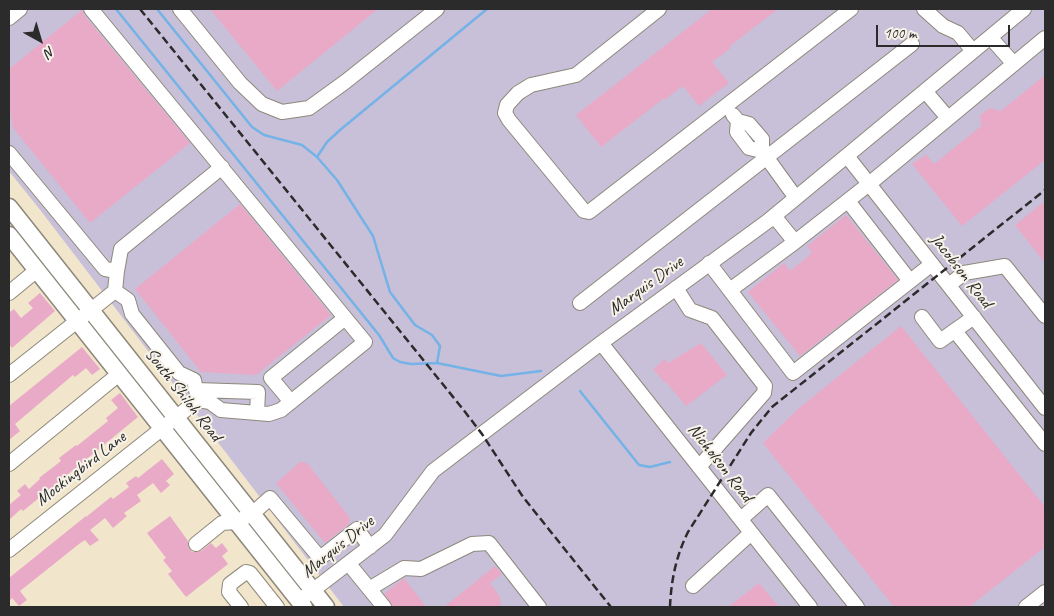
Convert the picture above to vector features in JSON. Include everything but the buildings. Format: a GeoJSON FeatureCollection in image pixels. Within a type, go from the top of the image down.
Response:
{"type":"FeatureCollection","features":[{"type":"Feature","properties":{"kind":"main road","name":"South Shiloh Road"},"geometry":{"type":"LineString","coordinates":[[9,207],[326,607]]}},
{"type":"Feature","properties":{"kind":"main road","name":"South Shiloh Road"},"geometry":{"type":"LineString","coordinates":[[9,235],[300,602]]}},
{"type":"Feature","properties":{"kind":"street"},"geometry":{"type":"LineString","coordinates":[[9,18],[20,9]]}},
{"type":"Feature","properties":{"kind":"street"},"geometry":{"type":"LineString","coordinates":[[92,9],[365,342],[291,402],[280,410],[269,414],[221,410],[197,395]]}},
{"type":"Feature","properties":{"kind":"street"},"geometry":{"type":"LineString","coordinates":[[180,9],[240,83],[262,104],[282,112],[309,108],[437,9]]}},
{"type":"Feature","properties":{"kind":"street"},"geometry":{"type":"LineString","coordinates":[[659,9],[576,75],[532,85],[518,93],[507,105],[505,112],[509,120],[584,211],[589,212],[850,9]]}},
{"type":"Feature","properties":{"kind":"street"},"geometry":{"type":"LineString","coordinates":[[924,9],[943,26],[958,33],[973,52]]}},
{"type":"Feature","properties":{"kind":"street","name":"Marquis Drive"},"geometry":{"type":"LineString","coordinates":[[282,607],[300,602],[385,535],[433,471],[601,343],[774,216],[1024,9]]}},
{"type":"Feature","properties":{"kind":"street"},"geometry":{"type":"LineString","coordinates":[[990,37],[1014,64]]}},
{"type":"Feature","properties":{"kind":"street"},"geometry":{"type":"LineString","coordinates":[[730,290],[869,184],[1045,38]]}},
{"type":"Feature","properties":{"kind":"street"},"geometry":{"type":"LineString","coordinates":[[580,303],[764,154],[912,44]]}},
{"type":"Feature","properties":{"kind":"street"},"geometry":{"type":"LineString","coordinates":[[925,91],[948,118]]}},
{"type":"Feature","properties":{"kind":"street"},"geometry":{"type":"LineString","coordinates":[[726,107],[738,121],[737,132],[749,148],[764,154],[796,198]]}},
{"type":"Feature","properties":{"kind":"street"},"geometry":{"type":"LineString","coordinates":[[9,153],[105,269],[117,271]]}},
{"type":"Feature","properties":{"kind":"street","name":"Jacobson Road"},"geometry":{"type":"LineString","coordinates":[[847,156],[1045,408]]}},
{"type":"Feature","properties":{"kind":"street"},"geometry":{"type":"LineString","coordinates":[[9,375],[115,292],[121,250],[222,167]]}},
{"type":"Feature","properties":{"kind":"street"},"geometry":{"type":"LineString","coordinates":[[848,200],[910,281]]}},
{"type":"Feature","properties":{"kind":"street"},"geometry":{"type":"LineString","coordinates":[[774,216],[795,242]]}},
{"type":"Feature","properties":{"kind":"street"},"geometry":{"type":"LineString","coordinates":[[709,263],[793,373],[932,264]]}},
{"type":"Feature","properties":{"kind":"street"},"geometry":{"type":"LineString","coordinates":[[949,285],[964,273],[1005,266],[1045,316]]}},
{"type":"Feature","properties":{"kind":"street"},"geometry":{"type":"LineString","coordinates":[[9,293],[37,270]]}},
{"type":"Feature","properties":{"kind":"street"},"geometry":{"type":"LineString","coordinates":[[676,288],[690,310],[712,318],[765,386],[764,394],[699,466]]}},
{"type":"Feature","properties":{"kind":"street"},"geometry":{"type":"LineString","coordinates":[[115,292],[128,300],[132,314],[179,373],[194,380],[197,395]]}},
{"type":"Feature","properties":{"kind":"street"},"geometry":{"type":"LineString","coordinates":[[922,317],[940,341],[974,317]]}},
{"type":"Feature","properties":{"kind":"street"},"geometry":{"type":"LineString","coordinates":[[291,402],[271,378],[346,318]]}},
{"type":"Feature","properties":{"kind":"street"},"geometry":{"type":"LineString","coordinates":[[955,331],[1045,444]]}},
{"type":"Feature","properties":{"kind":"street","name":"Nicholson Road"},"geometry":{"type":"LineString","coordinates":[[601,343],[810,607]]}},
{"type":"Feature","properties":{"kind":"street"},"geometry":{"type":"LineString","coordinates":[[9,464],[119,374]]}},
{"type":"Feature","properties":{"kind":"street"},"geometry":{"type":"LineString","coordinates":[[197,395],[258,392],[257,413]]}},
{"type":"Feature","properties":{"kind":"street","name":"Mockingbird Lane"},"geometry":{"type":"LineString","coordinates":[[9,550],[176,418],[197,395]]}},
{"type":"Feature","properties":{"kind":"street"},"geometry":{"type":"LineString","coordinates":[[740,519],[768,495],[857,607]]}},
{"type":"Feature","properties":{"kind":"street"},"geometry":{"type":"LineString","coordinates":[[196,544],[222,523],[236,522],[252,514],[270,498],[320,558],[357,530],[370,548]]}},
{"type":"Feature","properties":{"kind":"street"},"geometry":{"type":"LineString","coordinates":[[693,586],[751,532]]}},
{"type":"Feature","properties":{"kind":"street"},"geometry":{"type":"LineString","coordinates":[[369,589],[404,568],[421,569],[472,544],[489,543],[539,607]]}},
{"type":"Feature","properties":{"kind":"street"},"geometry":{"type":"LineString","coordinates":[[349,564],[384,607]]}},
{"type":"Feature","properties":{"kind":"street"},"geometry":{"type":"LineString","coordinates":[[241,607],[228,592],[230,584],[246,572],[250,573],[277,607]]}},
{"type":"Feature","properties":{"kind":"street"},"geometry":{"type":"LineString","coordinates":[[1026,607],[1045,592]]}},
{"type":"Feature","properties":{"kind":"shaded area"},"geometry":{"type":"Polygon","coordinates":[[[9,9],[1045,9],[1045,607],[344,607],[9,171],[9,9]]]}},
{"type":"Feature","properties":{"kind":"waterway"},"geometry":{"type":"LineString","coordinates":[[116,9],[379,335],[393,358],[400,362],[411,364],[437,363],[501,376],[541,371]]}},
{"type":"Feature","properties":{"kind":"waterway"},"geometry":{"type":"LineString","coordinates":[[157,9],[252,127],[264,135],[302,145],[317,157],[337,180],[373,236],[390,292],[415,325],[432,335],[440,346],[437,363]]}},
{"type":"Feature","properties":{"kind":"waterway"},"geometry":{"type":"LineString","coordinates":[[317,157],[327,142],[340,130],[487,9]]}},
{"type":"Feature","properties":{"kind":"waterway"},"geometry":{"type":"LineString","coordinates":[[580,391],[639,465],[650,467],[670,462]]}},
{"type":"Feature","properties":{"kind":"railway"},"geometry":{"type":"LineString","coordinates":[[140,9],[462,408],[482,434],[523,497],[611,607]]}},
{"type":"Feature","properties":{"kind":"railway"},"geometry":{"type":"LineString","coordinates":[[670,607],[675,569],[680,550],[688,532],[751,433],[772,407],[1045,190]]}}]}
